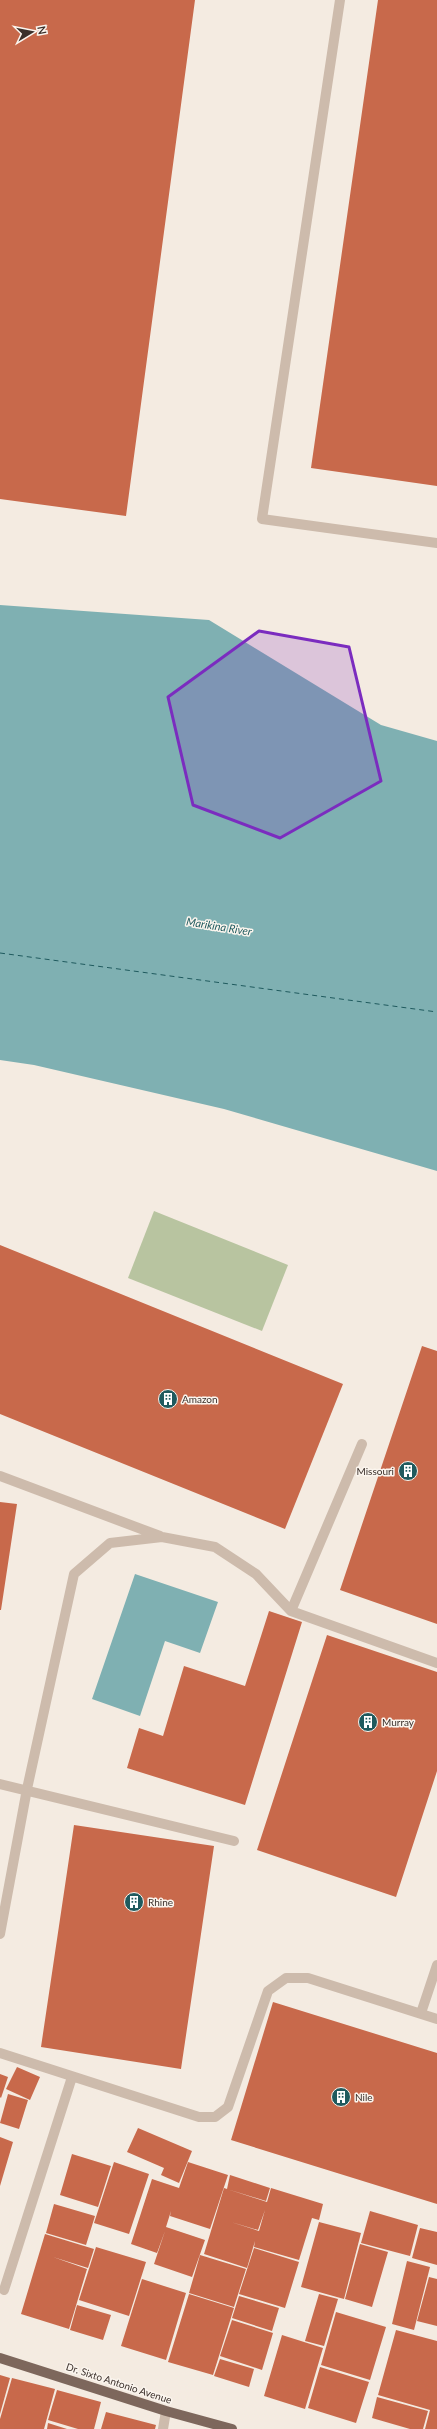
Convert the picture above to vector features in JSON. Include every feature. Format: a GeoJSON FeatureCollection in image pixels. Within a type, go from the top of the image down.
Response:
{"type":"FeatureCollection","features":[{"type":"Feature","properties":{"kind":"main road","name":"Dr. Sixto Antonio Avenue"},"geometry":{"type":"LineString","coordinates":[[0,2358],[166,2411],[232,2429]]}},
{"type":"Feature","properties":{"kind":"street"},"geometry":{"type":"LineString","coordinates":[[340,0],[262,518],[437,543]]}},
{"type":"Feature","properties":{"kind":"street"},"geometry":{"type":"LineString","coordinates":[[291,1611],[362,1444]]}},
{"type":"Feature","properties":{"kind":"street"},"geometry":{"type":"LineString","coordinates":[[0,1476],[162,1537],[215,1547],[256,1574],[291,1611],[437,1663]]}},
{"type":"Feature","properties":{"kind":"street"},"geometry":{"type":"LineString","coordinates":[[0,1934],[27,1789],[74,1574],[110,1543],[162,1537]]}},
{"type":"Feature","properties":{"kind":"street"},"geometry":{"type":"LineString","coordinates":[[0,1784],[27,1789],[234,1841]]}},
{"type":"Feature","properties":{"kind":"street"},"geometry":{"type":"LineString","coordinates":[[421,2013],[437,1965]]}},
{"type":"Feature","properties":{"kind":"street"},"geometry":{"type":"LineString","coordinates":[[0,2053],[199,2117],[215,2117],[228,2107],[268,1991],[286,1978],[308,1978],[437,2019]]}},
{"type":"Feature","properties":{"kind":"street"},"geometry":{"type":"LineString","coordinates":[[4,2290],[72,2077]]}},
{"type":"Feature","properties":{"kind":"street"},"geometry":{"type":"LineString","coordinates":[[163,2429],[166,2411]]}},
{"type":"Feature","properties":{"kind":"highlighted area"},"geometry":{"type":"Polygon","coordinates":[[[259,631],[349,647],[381,781],[280,838],[193,805],[168,697],[259,631]]]}},
{"type":"Feature","properties":{"kind":"green space"},"geometry":{"type":"Polygon","coordinates":[[[154,1211],[288,1265],[262,1331],[128,1278],[154,1211]]]}},
{"type":"Feature","properties":{"kind":"water","name":"Marikina River"},"geometry":{"type":"Polygon","coordinates":[[[0,605],[209,620],[381,725],[437,741],[437,1171],[224,1109],[34,1065],[0,1060],[0,605]]]}},
{"type":"Feature","properties":{"kind":"water"},"geometry":{"type":"Polygon","coordinates":[[[135,1574],[218,1602],[200,1653],[165,1641],[140,1716],[92,1699],[135,1574]]]}},
{"type":"Feature","properties":{"kind":"building"},"geometry":{"type":"Polygon","coordinates":[[[0,0],[195,0],[126,516],[0,499],[0,0]]]}},
{"type":"Feature","properties":{"kind":"building"},"geometry":{"type":"Polygon","coordinates":[[[378,0],[437,0],[437,486],[311,468],[378,0]]]}},
{"type":"Feature","properties":{"kind":"building","name":"Amazon"},"geometry":{"type":"Polygon","coordinates":[[[0,1245],[343,1384],[285,1529],[0,1414],[0,1245]]]}},
{"type":"Feature","properties":{"kind":"building","name":"Missouri"},"geometry":{"type":"Polygon","coordinates":[[[422,1346],[437,1351],[437,1624],[340,1590],[422,1346]]]}},
{"type":"Feature","properties":{"kind":"building"},"geometry":{"type":"Polygon","coordinates":[[[0,1502],[17,1504],[1,1610],[0,1610],[0,1502]]]}},
{"type":"Feature","properties":{"kind":"building"},"geometry":{"type":"Polygon","coordinates":[[[269,1611],[302,1622],[245,1805],[127,1768],[139,1728],[163,1736],[184,1666],[245,1686],[269,1611]]]}},
{"type":"Feature","properties":{"kind":"building","name":"Murray"},"geometry":{"type":"Polygon","coordinates":[[[327,1635],[437,1672],[437,1771],[396,1897],[257,1850],[327,1635]]]}},
{"type":"Feature","properties":{"kind":"building","name":"Rhine"},"geometry":{"type":"Polygon","coordinates":[[[74,1825],[214,1846],[181,2069],[41,2047],[74,1825]]]}},
{"type":"Feature","properties":{"kind":"building","name":"Nile"},"geometry":{"type":"Polygon","coordinates":[[[273,2002],[437,2053],[437,2204],[231,2140],[273,2002]]]}},
{"type":"Feature","properties":{"kind":"building"},"geometry":{"type":"Polygon","coordinates":[[[17,2067],[40,2077],[30,2100],[6,2089],[17,2067]]]}},
{"type":"Feature","properties":{"kind":"building"},"geometry":{"type":"Polygon","coordinates":[[[0,2074],[8,2077],[1,2098],[0,2097],[0,2074]]]}},
{"type":"Feature","properties":{"kind":"building"},"geometry":{"type":"Polygon","coordinates":[[[8,2094],[28,2100],[19,2129],[0,2123],[8,2094]]]}},
{"type":"Feature","properties":{"kind":"building"},"geometry":{"type":"Polygon","coordinates":[[[138,2128],[192,2151],[179,2183],[161,2175],[164,2168],[127,2152],[138,2128]]]}},
{"type":"Feature","properties":{"kind":"building"},"geometry":{"type":"Polygon","coordinates":[[[0,2137],[13,2142],[0,2186],[0,2137]]]}},
{"type":"Feature","properties":{"kind":"building"},"geometry":{"type":"Polygon","coordinates":[[[72,2154],[111,2166],[98,2207],[60,2195],[72,2154]]]}},
{"type":"Feature","properties":{"kind":"building"},"geometry":{"type":"Polygon","coordinates":[[[114,2162],[149,2174],[129,2234],[94,2223],[114,2162]]]}},
{"type":"Feature","properties":{"kind":"building"},"geometry":{"type":"Polygon","coordinates":[[[188,2162],[228,2175],[210,2229],[170,2216],[171,2211],[166,2227],[205,2240],[192,2277],[154,2264],[165,2231],[157,2253],[131,2244],[152,2179],[179,2188],[188,2162]]]}},
{"type":"Feature","properties":{"kind":"building"},"geometry":{"type":"Polygon","coordinates":[[[230,2175],[270,2188],[266,2201],[227,2189],[230,2175]]]}},
{"type":"Feature","properties":{"kind":"building"},"geometry":{"type":"Polygon","coordinates":[[[224,2188],[267,2202],[271,2188],[323,2204],[319,2220],[312,2218],[299,2260],[254,2247],[255,2241],[247,2268],[204,2254],[224,2188]],[[265,2210],[258,2230],[231,2222],[259,2231],[265,2210]]]}},
{"type":"Feature","properties":{"kind":"building"},"geometry":{"type":"Polygon","coordinates":[[[54,2204],[95,2216],[86,2245],[46,2233],[54,2204]]]}},
{"type":"Feature","properties":{"kind":"building"},"geometry":{"type":"Polygon","coordinates":[[[370,2211],[418,2225],[410,2256],[361,2243],[370,2211]]]}},
{"type":"Feature","properties":{"kind":"building"},"geometry":{"type":"Polygon","coordinates":[[[319,2222],[361,2233],[344,2299],[301,2287],[319,2222]]]}},
{"type":"Feature","properties":{"kind":"building"},"geometry":{"type":"Polygon","coordinates":[[[420,2228],[437,2232],[437,2265],[412,2258],[420,2228]]]}},
{"type":"Feature","properties":{"kind":"building"},"geometry":{"type":"Polygon","coordinates":[[[45,2234],[94,2249],[88,2268],[53,2257],[87,2269],[69,2329],[21,2314],[45,2234]]]}},
{"type":"Feature","properties":{"kind":"building"},"geometry":{"type":"Polygon","coordinates":[[[360,2244],[388,2252],[372,2307],[345,2299],[360,2244]]]}},
{"type":"Feature","properties":{"kind":"building"},"geometry":{"type":"Polygon","coordinates":[[[96,2247],[146,2262],[129,2316],[79,2300],[96,2247]]]}},
{"type":"Feature","properties":{"kind":"building"},"geometry":{"type":"Polygon","coordinates":[[[254,2248],[299,2262],[285,2308],[239,2294],[254,2248]]]}},
{"type":"Feature","properties":{"kind":"building"},"geometry":{"type":"Polygon","coordinates":[[[200,2255],[246,2269],[234,2307],[189,2293],[200,2255]]]}},
{"type":"Feature","properties":{"kind":"building"},"geometry":{"type":"Polygon","coordinates":[[[407,2261],[430,2267],[414,2330],[392,2324],[407,2261]]]}},
{"type":"Feature","properties":{"kind":"building"},"geometry":{"type":"Polygon","coordinates":[[[429,2277],[437,2279],[437,2326],[417,2321],[429,2277]]]}},
{"type":"Feature","properties":{"kind":"building"},"geometry":{"type":"Polygon","coordinates":[[[142,2279],[186,2293],[166,2360],[121,2346],[142,2279]]]}},
{"type":"Feature","properties":{"kind":"building"},"geometry":{"type":"Polygon","coordinates":[[[189,2294],[234,2308],[213,2375],[168,2362],[189,2294]]]}},
{"type":"Feature","properties":{"kind":"building"},"geometry":{"type":"Polygon","coordinates":[[[319,2294],[338,2299],[324,2346],[305,2341],[319,2294]]]}},
{"type":"Feature","properties":{"kind":"building"},"geometry":{"type":"Polygon","coordinates":[[[239,2296],[279,2308],[272,2331],[232,2318],[239,2296]]]}},
{"type":"Feature","properties":{"kind":"building"},"geometry":{"type":"Polygon","coordinates":[[[77,2305],[111,2315],[103,2340],[70,2330],[77,2305]]]}},
{"type":"Feature","properties":{"kind":"building"},"geometry":{"type":"Polygon","coordinates":[[[336,2312],[386,2327],[370,2380],[321,2365],[336,2312]]]}},
{"type":"Feature","properties":{"kind":"building"},"geometry":{"type":"Polygon","coordinates":[[[232,2320],[273,2333],[262,2370],[220,2356],[232,2320]]]}},
{"type":"Feature","properties":{"kind":"building"},"geometry":{"type":"Polygon","coordinates":[[[396,2330],[437,2341],[437,2429],[425,2429],[430,2410],[378,2395],[396,2330]]]}},
{"type":"Feature","properties":{"kind":"building"},"geometry":{"type":"Polygon","coordinates":[[[282,2335],[323,2348],[305,2409],[264,2396],[282,2335]]]}},
{"type":"Feature","properties":{"kind":"building"},"geometry":{"type":"Polygon","coordinates":[[[220,2359],[254,2369],[249,2387],[214,2376],[220,2359]]]}},
{"type":"Feature","properties":{"kind":"building"},"geometry":{"type":"Polygon","coordinates":[[[320,2367],[369,2382],[356,2423],[308,2408],[320,2367]]]}},
{"type":"Feature","properties":{"kind":"building"},"geometry":{"type":"Polygon","coordinates":[[[0,2375],[10,2378],[0,2414],[0,2375]]]}},
{"type":"Feature","properties":{"kind":"building"},"geometry":{"type":"Polygon","coordinates":[[[12,2378],[55,2389],[44,2429],[0,2429],[0,2419],[12,2378]]]}},
{"type":"Feature","properties":{"kind":"building"},"geometry":{"type":"Polygon","coordinates":[[[57,2390],[101,2402],[94,2429],[78,2429],[48,2420],[57,2390]]]}},
{"type":"Feature","properties":{"kind":"building"},"geometry":{"type":"Polygon","coordinates":[[[377,2397],[428,2411],[423,2429],[410,2429],[372,2418],[377,2397]]]}},
{"type":"Feature","properties":{"kind":"building"},"geometry":{"type":"Polygon","coordinates":[[[106,2412],[156,2425],[155,2429],[101,2429],[106,2412]]]}},
{"type":"Feature","properties":{"kind":"building"},"geometry":{"type":"Polygon","coordinates":[[[48,2423],[67,2429],[47,2429],[48,2423]]]}},
{"type":"Feature","properties":{"kind":"ferry route"},"geometry":{"type":"LineString","coordinates":[[0,953],[437,1012]]}},
{"type":"Feature","properties":{"kind":"place","name":"Amazon"},"geometry":{"type":"Point","coordinates":[168,1399]}},
{"type":"Feature","properties":{"kind":"place","name":"Missouri"},"geometry":{"type":"Point","coordinates":[408,1471]}},
{"type":"Feature","properties":{"kind":"place","name":"Murray"},"geometry":{"type":"Point","coordinates":[368,1722]}},
{"type":"Feature","properties":{"kind":"place","name":"Rhine"},"geometry":{"type":"Point","coordinates":[134,1902]}},
{"type":"Feature","properties":{"kind":"place","name":"Nile"},"geometry":{"type":"Point","coordinates":[341,2097]}}]}
